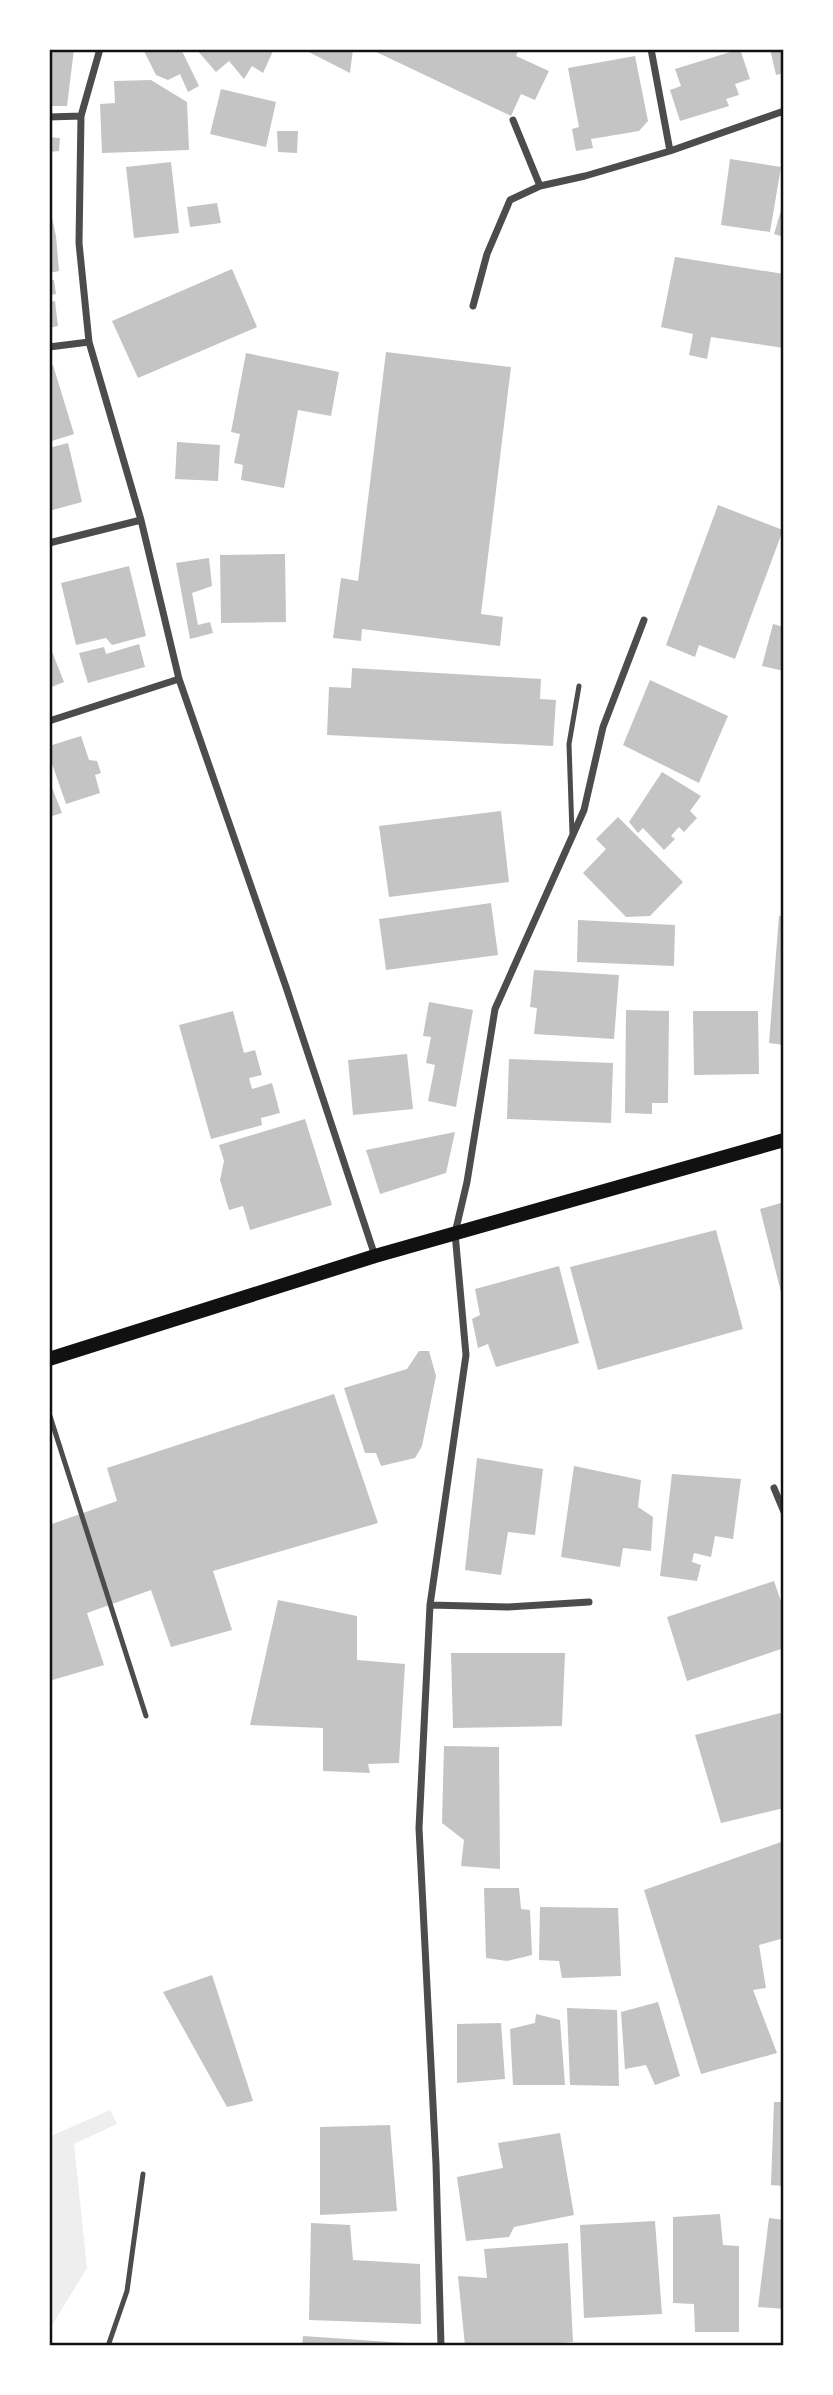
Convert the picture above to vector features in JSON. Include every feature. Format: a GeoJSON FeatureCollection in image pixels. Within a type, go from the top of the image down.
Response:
{"type":"FeatureCollection","features":[{"type":"Feature","properties":{"kind":"main road"},"geometry":{"type":"LineString","coordinates":[[49,1359],[375,1256],[784,1140]]}},
{"type":"Feature","properties":{"kind":"street"},"geometry":{"type":"LineString","coordinates":[[100,49],[81,116],[79,243],[89,342],[141,520],[179,679],[375,1256]]}},
{"type":"Feature","properties":{"kind":"street"},"geometry":{"type":"LineString","coordinates":[[651,49],[670,150]]}},
{"type":"Feature","properties":{"kind":"street"},"geometry":{"type":"LineString","coordinates":[[472,306],[487,254],[510,200],[540,186],[584,176],[670,150],[784,111]]}},
{"type":"Feature","properties":{"kind":"street"},"geometry":{"type":"LineString","coordinates":[[49,117],[81,116]]}},
{"type":"Feature","properties":{"kind":"street"},"geometry":{"type":"LineString","coordinates":[[513,120],[540,186]]}},
{"type":"Feature","properties":{"kind":"street"},"geometry":{"type":"LineString","coordinates":[[49,347],[89,342]]}},
{"type":"Feature","properties":{"kind":"street"},"geometry":{"type":"LineString","coordinates":[[49,543],[141,520]]}},
{"type":"Feature","properties":{"kind":"street"},"geometry":{"type":"LineString","coordinates":[[441,2346],[436,2164],[419,1828],[430,1605],[466,1355],[455,1233],[467,1182],[495,1009],[584,810],[603,727],[644,620]]}},
{"type":"Feature","properties":{"kind":"street"},"geometry":{"type":"LineString","coordinates":[[49,721],[179,679]]}},
{"type":"Feature","properties":{"kind":"street"},"geometry":{"type":"LineString","coordinates":[[774,1488],[784,1512]]}},
{"type":"Feature","properties":{"kind":"street"},"geometry":{"type":"LineString","coordinates":[[430,1605],[508,1607],[589,1602]]}},
{"type":"Feature","properties":{"kind":"lane"},"geometry":{"type":"LineString","coordinates":[[572,836],[569,744],[579,686]]}},
{"type":"Feature","properties":{"kind":"lane"},"geometry":{"type":"LineString","coordinates":[[49,1413],[146,1716]]}},
{"type":"Feature","properties":{"kind":"lane"},"geometry":{"type":"LineString","coordinates":[[108,2346],[127,2291],[143,2174]]}},
{"type":"Feature","properties":{"kind":"shaded area"},"geometry":{"type":"Polygon","coordinates":[[[110,2110],[117,2124],[74,2144],[87,2268],[49,2330],[49,2137],[110,2110]]]}},
{"type":"Feature","properties":{"kind":"building"},"geometry":{"type":"Polygon","coordinates":[[[49,49],[74,49],[67,106],[49,106],[49,49]]]}},
{"type":"Feature","properties":{"kind":"building"},"geometry":{"type":"Polygon","coordinates":[[[143,49],[181,49],[199,86],[188,92],[180,74],[168,80],[156,75],[143,49]]]}},
{"type":"Feature","properties":{"kind":"building"},"geometry":{"type":"Polygon","coordinates":[[[196,49],[274,49],[263,73],[252,66],[244,79],[229,61],[216,72],[196,49]]]}},
{"type":"Feature","properties":{"kind":"building"},"geometry":{"type":"Polygon","coordinates":[[[303,49],[353,49],[350,73],[303,49]]]}},
{"type":"Feature","properties":{"kind":"building"},"geometry":{"type":"Polygon","coordinates":[[[370,49],[519,49],[516,56],[549,71],[535,100],[521,94],[511,116],[370,49]]]}},
{"type":"Feature","properties":{"kind":"building"},"geometry":{"type":"Polygon","coordinates":[[[740,49],[750,79],[735,84],[739,95],[726,99],[729,106],[680,121],[670,90],[681,86],[675,69],[740,49]]]}},
{"type":"Feature","properties":{"kind":"building"},"geometry":{"type":"Polygon","coordinates":[[[770,49],[784,49],[784,73],[776,75],[770,49]]]}},
{"type":"Feature","properties":{"kind":"building"},"geometry":{"type":"Polygon","coordinates":[[[635,56],[648,121],[639,131],[591,139],[593,148],[576,151],[572,129],[579,127],[568,68],[635,56]]]}},
{"type":"Feature","properties":{"kind":"building"},"geometry":{"type":"Polygon","coordinates":[[[151,80],[187,102],[189,150],[102,153],[100,104],[115,103],[114,81],[151,80]]]}},
{"type":"Feature","properties":{"kind":"building"},"geometry":{"type":"Polygon","coordinates":[[[221,89],[276,102],[266,147],[210,134],[221,89]]]}},
{"type":"Feature","properties":{"kind":"building"},"geometry":{"type":"Polygon","coordinates":[[[277,131],[298,131],[297,153],[278,152],[277,131]]]}},
{"type":"Feature","properties":{"kind":"building"},"geometry":{"type":"Polygon","coordinates":[[[49,137],[60,138],[59,151],[49,152],[49,137]]]}},
{"type":"Feature","properties":{"kind":"building"},"geometry":{"type":"Polygon","coordinates":[[[730,159],[781,167],[770,232],[721,225],[730,159]]]}},
{"type":"Feature","properties":{"kind":"building"},"geometry":{"type":"Polygon","coordinates":[[[171,162],[179,233],[134,238],[126,167],[171,162]]]}},
{"type":"Feature","properties":{"kind":"building"},"geometry":{"type":"Polygon","coordinates":[[[784,200],[784,237],[774,234],[784,200]]]}},
{"type":"Feature","properties":{"kind":"building"},"geometry":{"type":"Polygon","coordinates":[[[217,203],[221,223],[190,227],[187,207],[217,203]]]}},
{"type":"Feature","properties":{"kind":"building"},"geometry":{"type":"Polygon","coordinates":[[[49,204],[56,236],[59,271],[49,273],[49,204]]]}},
{"type":"Feature","properties":{"kind":"building"},"geometry":{"type":"Polygon","coordinates":[[[675,257],[784,274],[784,348],[711,337],[707,359],[689,355],[693,334],[661,327],[675,257]]]}},
{"type":"Feature","properties":{"kind":"building"},"geometry":{"type":"Polygon","coordinates":[[[232,269],[257,327],[138,378],[112,321],[232,269]]]}},
{"type":"Feature","properties":{"kind":"building"},"geometry":{"type":"Polygon","coordinates":[[[49,280],[54,280],[56,294],[49,295],[49,280]]]}},
{"type":"Feature","properties":{"kind":"building"},"geometry":{"type":"Polygon","coordinates":[[[55,301],[58,326],[49,328],[49,302],[55,301]]]}},
{"type":"Feature","properties":{"kind":"building"},"geometry":{"type":"Polygon","coordinates":[[[386,352],[511,367],[481,614],[503,617],[500,646],[362,629],[361,641],[333,638],[341,578],[358,581],[386,352]]]}},
{"type":"Feature","properties":{"kind":"building"},"geometry":{"type":"Polygon","coordinates":[[[246,353],[339,372],[331,416],[298,410],[284,488],[241,480],[243,465],[234,463],[240,434],[231,432],[246,353]]]}},
{"type":"Feature","properties":{"kind":"building"},"geometry":{"type":"Polygon","coordinates":[[[53,365],[74,434],[49,442],[49,367],[53,365]]]}},
{"type":"Feature","properties":{"kind":"building"},"geometry":{"type":"Polygon","coordinates":[[[177,442],[220,445],[218,481],[175,479],[177,442]]]}},
{"type":"Feature","properties":{"kind":"building"},"geometry":{"type":"Polygon","coordinates":[[[68,443],[82,502],[49,511],[49,448],[68,443]]]}},
{"type":"Feature","properties":{"kind":"building"},"geometry":{"type":"Polygon","coordinates":[[[718,505],[783,530],[735,659],[699,645],[695,657],[666,645],[718,505]]]}},
{"type":"Feature","properties":{"kind":"building"},"geometry":{"type":"Polygon","coordinates":[[[285,554],[286,622],[221,623],[220,555],[285,554]]]}},
{"type":"Feature","properties":{"kind":"building"},"geometry":{"type":"Polygon","coordinates":[[[209,558],[212,586],[192,593],[198,625],[210,622],[213,633],[190,639],[176,563],[209,558]]]}},
{"type":"Feature","properties":{"kind":"building"},"geometry":{"type":"Polygon","coordinates":[[[129,566],[146,636],[112,645],[106,638],[76,645],[61,583],[129,566]]]}},
{"type":"Feature","properties":{"kind":"building"},"geometry":{"type":"Polygon","coordinates":[[[773,624],[784,627],[784,671],[762,666],[773,624]]]}},
{"type":"Feature","properties":{"kind":"building"},"geometry":{"type":"Polygon","coordinates":[[[49,644],[64,682],[49,688],[49,644]]]}},
{"type":"Feature","properties":{"kind":"building"},"geometry":{"type":"Polygon","coordinates":[[[139,644],[145,667],[88,683],[79,653],[104,647],[106,654],[139,644]]]}},
{"type":"Feature","properties":{"kind":"building"},"geometry":{"type":"Polygon","coordinates":[[[352,668],[541,679],[540,699],[556,700],[553,746],[327,735],[329,687],[351,688],[352,668]]]}},
{"type":"Feature","properties":{"kind":"building"},"geometry":{"type":"Polygon","coordinates":[[[650,680],[728,716],[699,783],[623,745],[650,680]]]}},
{"type":"Feature","properties":{"kind":"building"},"geometry":{"type":"Polygon","coordinates":[[[81,736],[89,760],[97,761],[101,773],[95,775],[100,793],[66,804],[49,755],[49,746],[81,736]]]}},
{"type":"Feature","properties":{"kind":"building"},"geometry":{"type":"Polygon","coordinates":[[[662,772],[701,796],[690,811],[697,818],[684,832],[679,827],[671,836],[675,839],[664,850],[643,828],[638,833],[629,822],[662,772]]]}},
{"type":"Feature","properties":{"kind":"building"},"geometry":{"type":"Polygon","coordinates":[[[49,780],[62,813],[49,817],[49,780]]]}},
{"type":"Feature","properties":{"kind":"building"},"geometry":{"type":"Polygon","coordinates":[[[501,811],[509,882],[389,897],[379,826],[501,811]]]}},
{"type":"Feature","properties":{"kind":"building"},"geometry":{"type":"Polygon","coordinates":[[[618,817],[683,882],[650,916],[626,917],[583,873],[606,849],[596,839],[618,817]]]}},
{"type":"Feature","properties":{"kind":"building"},"geometry":{"type":"Polygon","coordinates":[[[491,903],[498,955],[386,970],[379,919],[491,903]]]}},
{"type":"Feature","properties":{"kind":"building"},"geometry":{"type":"Polygon","coordinates":[[[779,916],[784,916],[784,1045],[769,1043],[779,916]]]}},
{"type":"Feature","properties":{"kind":"building"},"geometry":{"type":"Polygon","coordinates":[[[578,920],[675,925],[674,966],[577,962],[578,920]]]}},
{"type":"Feature","properties":{"kind":"building"},"geometry":{"type":"Polygon","coordinates":[[[534,970],[619,975],[614,1039],[534,1034],[537,1008],[530,1007],[534,970]]]}},
{"type":"Feature","properties":{"kind":"building"},"geometry":{"type":"Polygon","coordinates":[[[429,1002],[473,1010],[456,1107],[428,1101],[435,1065],[426,1063],[431,1037],[423,1036],[429,1002]]]}},
{"type":"Feature","properties":{"kind":"building"},"geometry":{"type":"Polygon","coordinates":[[[626,1010],[669,1011],[668,1103],[652,1103],[652,1114],[625,1113],[626,1010]]]}},
{"type":"Feature","properties":{"kind":"building"},"geometry":{"type":"Polygon","coordinates":[[[233,1011],[244,1053],[255,1050],[262,1075],[249,1078],[252,1089],[272,1083],[280,1113],[261,1118],[262,1125],[211,1139],[179,1025],[233,1011]]]}},
{"type":"Feature","properties":{"kind":"building"},"geometry":{"type":"Polygon","coordinates":[[[693,1011],[758,1011],[759,1074],[694,1075],[693,1011]]]}},
{"type":"Feature","properties":{"kind":"building"},"geometry":{"type":"Polygon","coordinates":[[[407,1054],[413,1109],[353,1115],[348,1060],[407,1054]]]}},
{"type":"Feature","properties":{"kind":"building"},"geometry":{"type":"Polygon","coordinates":[[[509,1059],[613,1063],[611,1123],[507,1119],[509,1059]]]}},
{"type":"Feature","properties":{"kind":"building"},"geometry":{"type":"Polygon","coordinates":[[[305,1119],[332,1205],[250,1230],[243,1206],[229,1210],[220,1180],[224,1161],[219,1145],[305,1119]]]}},
{"type":"Feature","properties":{"kind":"building"},"geometry":{"type":"Polygon","coordinates":[[[455,1132],[446,1173],[380,1194],[366,1150],[455,1132]]]}},
{"type":"Feature","properties":{"kind":"building"},"geometry":{"type":"Polygon","coordinates":[[[784,1202],[784,1299],[783,1300],[760,1209],[784,1202]]]}},
{"type":"Feature","properties":{"kind":"building"},"geometry":{"type":"Polygon","coordinates":[[[716,1230],[743,1329],[598,1370],[570,1267],[716,1230]]]}},
{"type":"Feature","properties":{"kind":"building"},"geometry":{"type":"Polygon","coordinates":[[[559,1266],[579,1343],[496,1367],[488,1344],[478,1348],[472,1319],[480,1315],[475,1289],[559,1266]]]}},
{"type":"Feature","properties":{"kind":"building"},"geometry":{"type":"Polygon","coordinates":[[[419,1351],[429,1351],[436,1376],[422,1446],[415,1458],[381,1466],[376,1453],[365,1453],[344,1388],[407,1369],[419,1351]]]}},
{"type":"Feature","properties":{"kind":"building"},"geometry":{"type":"Polygon","coordinates":[[[334,1394],[378,1523],[213,1571],[232,1630],[171,1647],[151,1590],[87,1613],[104,1665],[49,1681],[49,1525],[117,1501],[107,1468],[334,1394]]]}},
{"type":"Feature","properties":{"kind":"building"},"geometry":{"type":"Polygon","coordinates":[[[477,1458],[543,1469],[535,1535],[508,1532],[501,1575],[465,1570],[477,1458]]]}},
{"type":"Feature","properties":{"kind":"building"},"geometry":{"type":"Polygon","coordinates":[[[574,1466],[641,1480],[638,1507],[653,1517],[651,1551],[623,1548],[620,1567],[561,1557],[574,1466]]]}},
{"type":"Feature","properties":{"kind":"building"},"geometry":{"type":"Polygon","coordinates":[[[672,1474],[741,1479],[733,1539],[715,1536],[711,1557],[694,1553],[692,1562],[701,1565],[697,1581],[660,1576],[672,1474]]]}},
{"type":"Feature","properties":{"kind":"building"},"geometry":{"type":"Polygon","coordinates":[[[774,1581],[784,1610],[784,1648],[687,1681],[667,1617],[774,1581]]]}},
{"type":"Feature","properties":{"kind":"building"},"geometry":{"type":"Polygon","coordinates":[[[278,1600],[357,1616],[357,1660],[405,1664],[399,1763],[368,1764],[370,1773],[323,1771],[323,1728],[250,1725],[278,1600]]]}},
{"type":"Feature","properties":{"kind":"building"},"geometry":{"type":"Polygon","coordinates":[[[451,1653],[565,1653],[562,1726],[453,1728],[451,1653]]]}},
{"type":"Feature","properties":{"kind":"building"},"geometry":{"type":"Polygon","coordinates":[[[784,1712],[784,1808],[721,1823],[695,1735],[784,1712]]]}},
{"type":"Feature","properties":{"kind":"building"},"geometry":{"type":"Polygon","coordinates":[[[444,1746],[499,1747],[500,1869],[461,1866],[464,1840],[442,1823],[444,1746]]]}},
{"type":"Feature","properties":{"kind":"building"},"geometry":{"type":"Polygon","coordinates":[[[784,1841],[784,1938],[759,1945],[766,1988],[753,1990],[777,2053],[701,2074],[644,1890],[784,1841]]]}},
{"type":"Feature","properties":{"kind":"building"},"geometry":{"type":"Polygon","coordinates":[[[484,1888],[519,1888],[521,1909],[530,1910],[532,1955],[507,1961],[486,1958],[484,1888]]]}},
{"type":"Feature","properties":{"kind":"building"},"geometry":{"type":"Polygon","coordinates":[[[540,1907],[618,1908],[621,1976],[562,1978],[559,1961],[539,1960],[540,1907]]]}},
{"type":"Feature","properties":{"kind":"building"},"geometry":{"type":"Polygon","coordinates":[[[212,1975],[253,2101],[227,2107],[163,1992],[212,1975]]]}},
{"type":"Feature","properties":{"kind":"building"},"geometry":{"type":"Polygon","coordinates":[[[658,2002],[680,2076],[655,2085],[646,2065],[625,2069],[621,2012],[658,2002]]]}},
{"type":"Feature","properties":{"kind":"building"},"geometry":{"type":"Polygon","coordinates":[[[567,2008],[617,2010],[619,2086],[570,2085],[567,2008]]]}},
{"type":"Feature","properties":{"kind":"building"},"geometry":{"type":"Polygon","coordinates":[[[536,2014],[560,2020],[565,2085],[513,2085],[510,2029],[535,2023],[536,2014]]]}},
{"type":"Feature","properties":{"kind":"building"},"geometry":{"type":"Polygon","coordinates":[[[501,2023],[505,2079],[457,2083],[457,2024],[501,2023]]]}},
{"type":"Feature","properties":{"kind":"building"},"geometry":{"type":"Polygon","coordinates":[[[774,2102],[784,2102],[784,2186],[771,2185],[774,2102]]]}},
{"type":"Feature","properties":{"kind":"building"},"geometry":{"type":"Polygon","coordinates":[[[390,2125],[397,2211],[320,2215],[320,2127],[390,2125]]]}},
{"type":"Feature","properties":{"kind":"building"},"geometry":{"type":"Polygon","coordinates":[[[560,2133],[574,2215],[514,2227],[509,2237],[466,2241],[457,2177],[503,2168],[498,2143],[560,2133]]]}},
{"type":"Feature","properties":{"kind":"building"},"geometry":{"type":"Polygon","coordinates":[[[720,2214],[723,2245],[739,2246],[739,2332],[695,2332],[694,2304],[673,2303],[673,2217],[720,2214]]]}},
{"type":"Feature","properties":{"kind":"building"},"geometry":{"type":"Polygon","coordinates":[[[769,2218],[784,2220],[784,2309],[758,2307],[769,2218]]]}},
{"type":"Feature","properties":{"kind":"building"},"geometry":{"type":"Polygon","coordinates":[[[655,2221],[662,2314],[584,2318],[580,2225],[655,2221]]]}},
{"type":"Feature","properties":{"kind":"building"},"geometry":{"type":"Polygon","coordinates":[[[311,2223],[350,2225],[353,2260],[420,2264],[421,2324],[309,2320],[311,2223]]]}},
{"type":"Feature","properties":{"kind":"building"},"geometry":{"type":"Polygon","coordinates":[[[568,2243],[573,2342],[465,2346],[458,2276],[487,2278],[484,2249],[568,2243]]]}},
{"type":"Feature","properties":{"kind":"building"},"geometry":{"type":"Polygon","coordinates":[[[303,2336],[405,2343],[405,2346],[302,2346],[303,2336]]]}}]}
